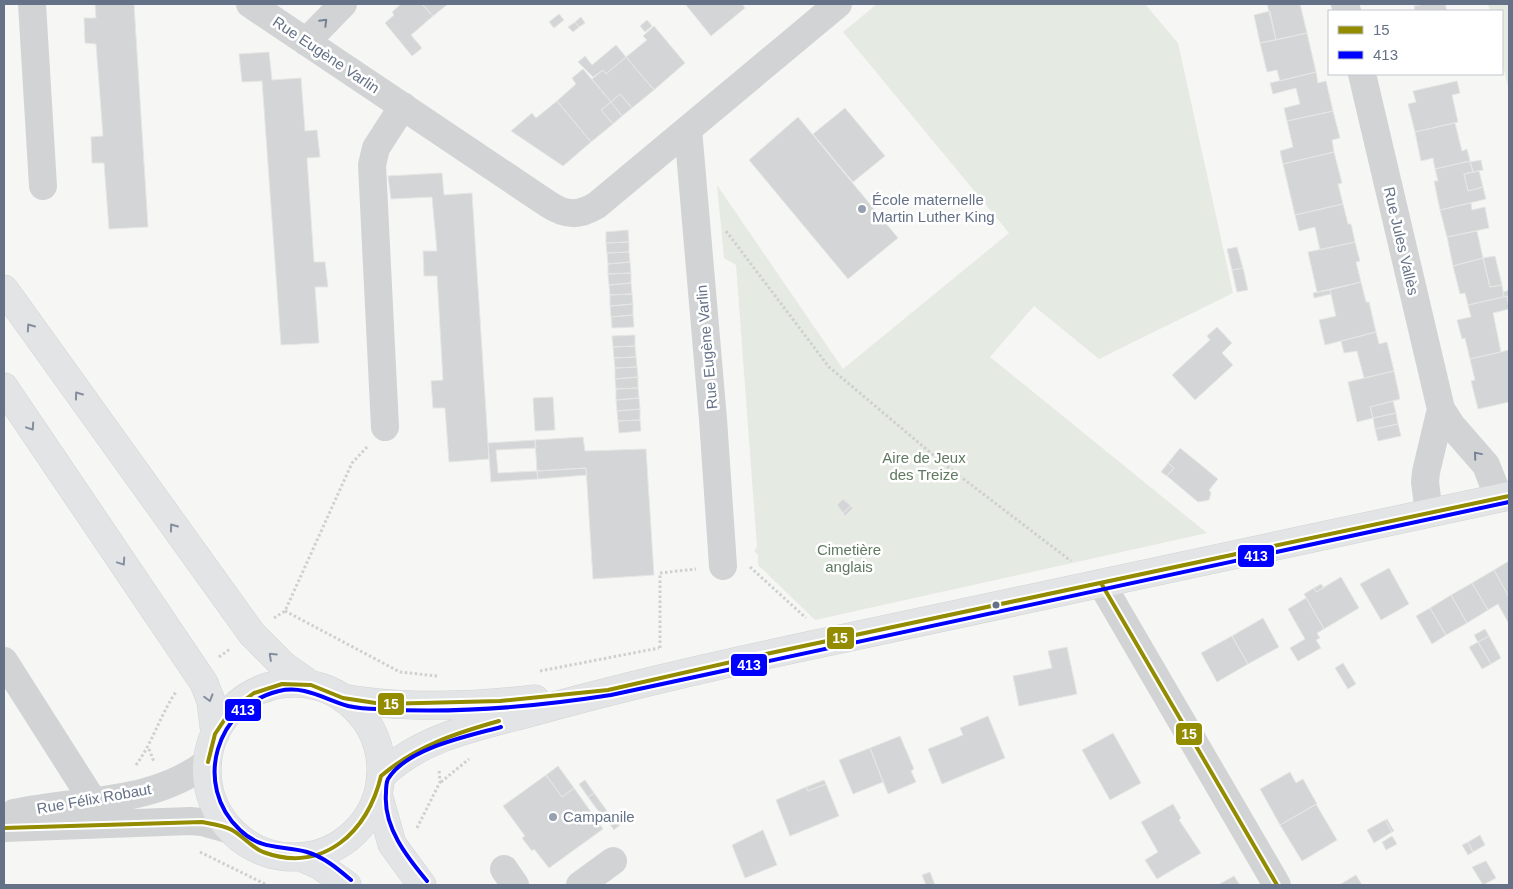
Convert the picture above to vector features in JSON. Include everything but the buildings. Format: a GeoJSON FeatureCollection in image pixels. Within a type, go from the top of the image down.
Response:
{"type":"FeatureCollection","features":[{"type":"Feature","properties":{"kind":"main road"},"geometry":{"type":"LineString","coordinates":[[4,289],[252,634],[283,665],[311,685],[343,698],[382,704],[529,700],[608,690]]}},
{"type":"Feature","properties":{"kind":"main road"},"geometry":{"type":"LineString","coordinates":[[4,386],[197,672],[211,701],[215,734]]}},
{"type":"Feature","properties":{"kind":"main road"},"geometry":{"type":"LineString","coordinates":[[311,685],[282,684],[254,693],[231,710],[215,734],[208,762],[208,780],[212,799],[231,830],[246,842],[263,851],[281,856],[301,857],[320,854],[345,841],[366,820],[380,785],[401,758],[428,743],[474,728],[608,690],[1504,497]]}},
{"type":"Feature","properties":{"kind":"main road"},"geometry":{"type":"LineString","coordinates":[[343,698],[363,717],[373,732],[379,749],[380,785],[392,844],[422,885]]}},
{"type":"Feature","properties":{"kind":"main road"},"geometry":{"type":"LineString","coordinates":[[301,857],[319,864],[347,885]]}},
{"type":"Feature","properties":{"kind":"street"},"geometry":{"type":"LineString","coordinates":[[32,4],[43,186]]}},
{"type":"Feature","properties":{"kind":"street","name":"Rue Eugène Varlin"},"geometry":{"type":"LineString","coordinates":[[250,4],[548,204],[568,213],[580,214],[597,205],[838,4]]}},
{"type":"Feature","properties":{"kind":"street"},"geometry":{"type":"LineString","coordinates":[[306,42],[343,4]]}},
{"type":"Feature","properties":{"kind":"street","name":"Rue Jules Vallès"},"geometry":{"type":"LineString","coordinates":[[1362,75],[1441,409],[1452,426],[1486,465],[1504,497]]}},
{"type":"Feature","properties":{"kind":"street"},"geometry":{"type":"LineString","coordinates":[[385,427],[372,165],[376,148],[403,106]]}},
{"type":"Feature","properties":{"kind":"street","name":"Rue Eugène Varlin"},"geometry":{"type":"LineString","coordinates":[[688,129],[723,566]]}},
{"type":"Feature","properties":{"kind":"street","name":"Rue Jules Vallès"},"geometry":{"type":"LineString","coordinates":[[1429,513],[1425,482],[1426,472],[1438,429],[1441,409]]}},
{"type":"Feature","properties":{"kind":"street"},"geometry":{"type":"LineString","coordinates":[[1090,585],[1277,885]]}},
{"type":"Feature","properties":{"kind":"street"},"geometry":{"type":"LineString","coordinates":[[4,661],[94,801]]}},
{"type":"Feature","properties":{"kind":"street","name":"Rue Félix Robaut"},"geometry":{"type":"LineString","coordinates":[[4,816],[127,796],[163,787],[185,778],[208,762]]}},
{"type":"Feature","properties":{"kind":"street","name":"Rue Félix Robaut"},"geometry":{"type":"LineString","coordinates":[[4,828],[190,821],[202,822],[231,830]]}},
{"type":"Feature","properties":{"kind":"street"},"geometry":{"type":"LineString","coordinates":[[580,885],[613,861]]}},
{"type":"Feature","properties":{"kind":"path"},"geometry":{"type":"LineString","coordinates":[[696,230],[726,231],[828,367],[944,464],[1073,564],[1090,585]]}},
{"type":"Feature","properties":{"kind":"path"},"geometry":{"type":"LineString","coordinates":[[385,427],[352,463],[285,611],[400,672],[444,676]]}},
{"type":"Feature","properties":{"kind":"path"},"geometry":{"type":"LineString","coordinates":[[660,648],[660,574],[723,566],[752,568],[805,615],[816,644]]}},
{"type":"Feature","properties":{"kind":"path"},"geometry":{"type":"LineString","coordinates":[[131,772],[149,748],[169,702],[185,680],[252,634]]}},
{"type":"Feature","properties":{"kind":"path"},"geometry":{"type":"LineString","coordinates":[[532,672],[660,648],[670,649]]}},
{"type":"Feature","properties":{"kind":"path"},"geometry":{"type":"LineString","coordinates":[[413,836],[440,782],[437,763]]}},
{"type":"Feature","properties":{"kind":"path"},"geometry":{"type":"LineString","coordinates":[[193,849],[267,885]]}},
{"type":"Feature","properties":{"kind":"green space","name":"Aire de Jeux des Treize"},"geometry":{"type":"Polygon","coordinates":[[[877,4],[1145,4],[1178,43],[1233,293],[1099,359],[1034,306],[990,357],[1207,533],[815,620],[758,565],[758,555],[754,551],[757,547],[736,265],[724,258],[717,185],[843,369],[1009,233],[843,32],[877,4]]]}},
{"type":"Feature","properties":{"kind":"green space"},"geometry":{"type":"Polygon","coordinates":[[[1488,4],[1509,4],[1509,92],[1503,65],[1503,10],[1490,10],[1488,4]]]}},
{"type":"Feature","properties":{"kind":"transit line","name":"15"},"geometry":{"type":"LineString","coordinates":[[208,762],[215,734],[231,710],[254,693],[282,684],[311,685],[343,698],[382,704],[500,701],[608,690],[766,654],[1509,496]]}},
{"type":"Feature","properties":{"kind":"transit line","name":"413"},"geometry":{"type":"LineString","coordinates":[[351,880],[313,854],[264,844],[248,837],[225,812],[217,791],[215,770],[218,749],[226,730],[240,713],[257,699],[279,691],[297,690],[348,706],[370,709],[436,711],[524,706],[611,695],[1509,502]]}},
{"type":"Feature","properties":{"kind":"transit line","name":"15"},"geometry":{"type":"LineString","coordinates":[[1101,583],[1277,885]]}},
{"type":"Feature","properties":{"kind":"transit line","name":"15"},"geometry":{"type":"LineString","coordinates":[[381,776],[408,756],[437,742],[467,730],[499,721]]}},
{"type":"Feature","properties":{"kind":"transit line","name":"413"},"geometry":{"type":"LineString","coordinates":[[427,881],[404,852],[392,829],[386,806],[388,779],[397,768],[423,751],[456,739],[501,727]]}},
{"type":"Feature","properties":{"kind":"transit line","name":"15"},"geometry":{"type":"LineString","coordinates":[[4,828],[202,822],[232,830],[263,852],[285,857],[305,857],[323,852],[340,843],[354,830],[366,815],[375,796],[381,776]]}},
{"type":"Feature","properties":{"kind":"place","name":"École maternelle Martin Luther King"},"geometry":{"type":"Point","coordinates":[862,209]}},
{"type":"Feature","properties":{"kind":"place","name":"Campanile"},"geometry":{"type":"Point","coordinates":[553,817]}},
{"type":"Feature","properties":{"kind":"park label","name":"Cimetière anglais"},"geometry":{"type":"Point","coordinates":[849,558]}}]}
